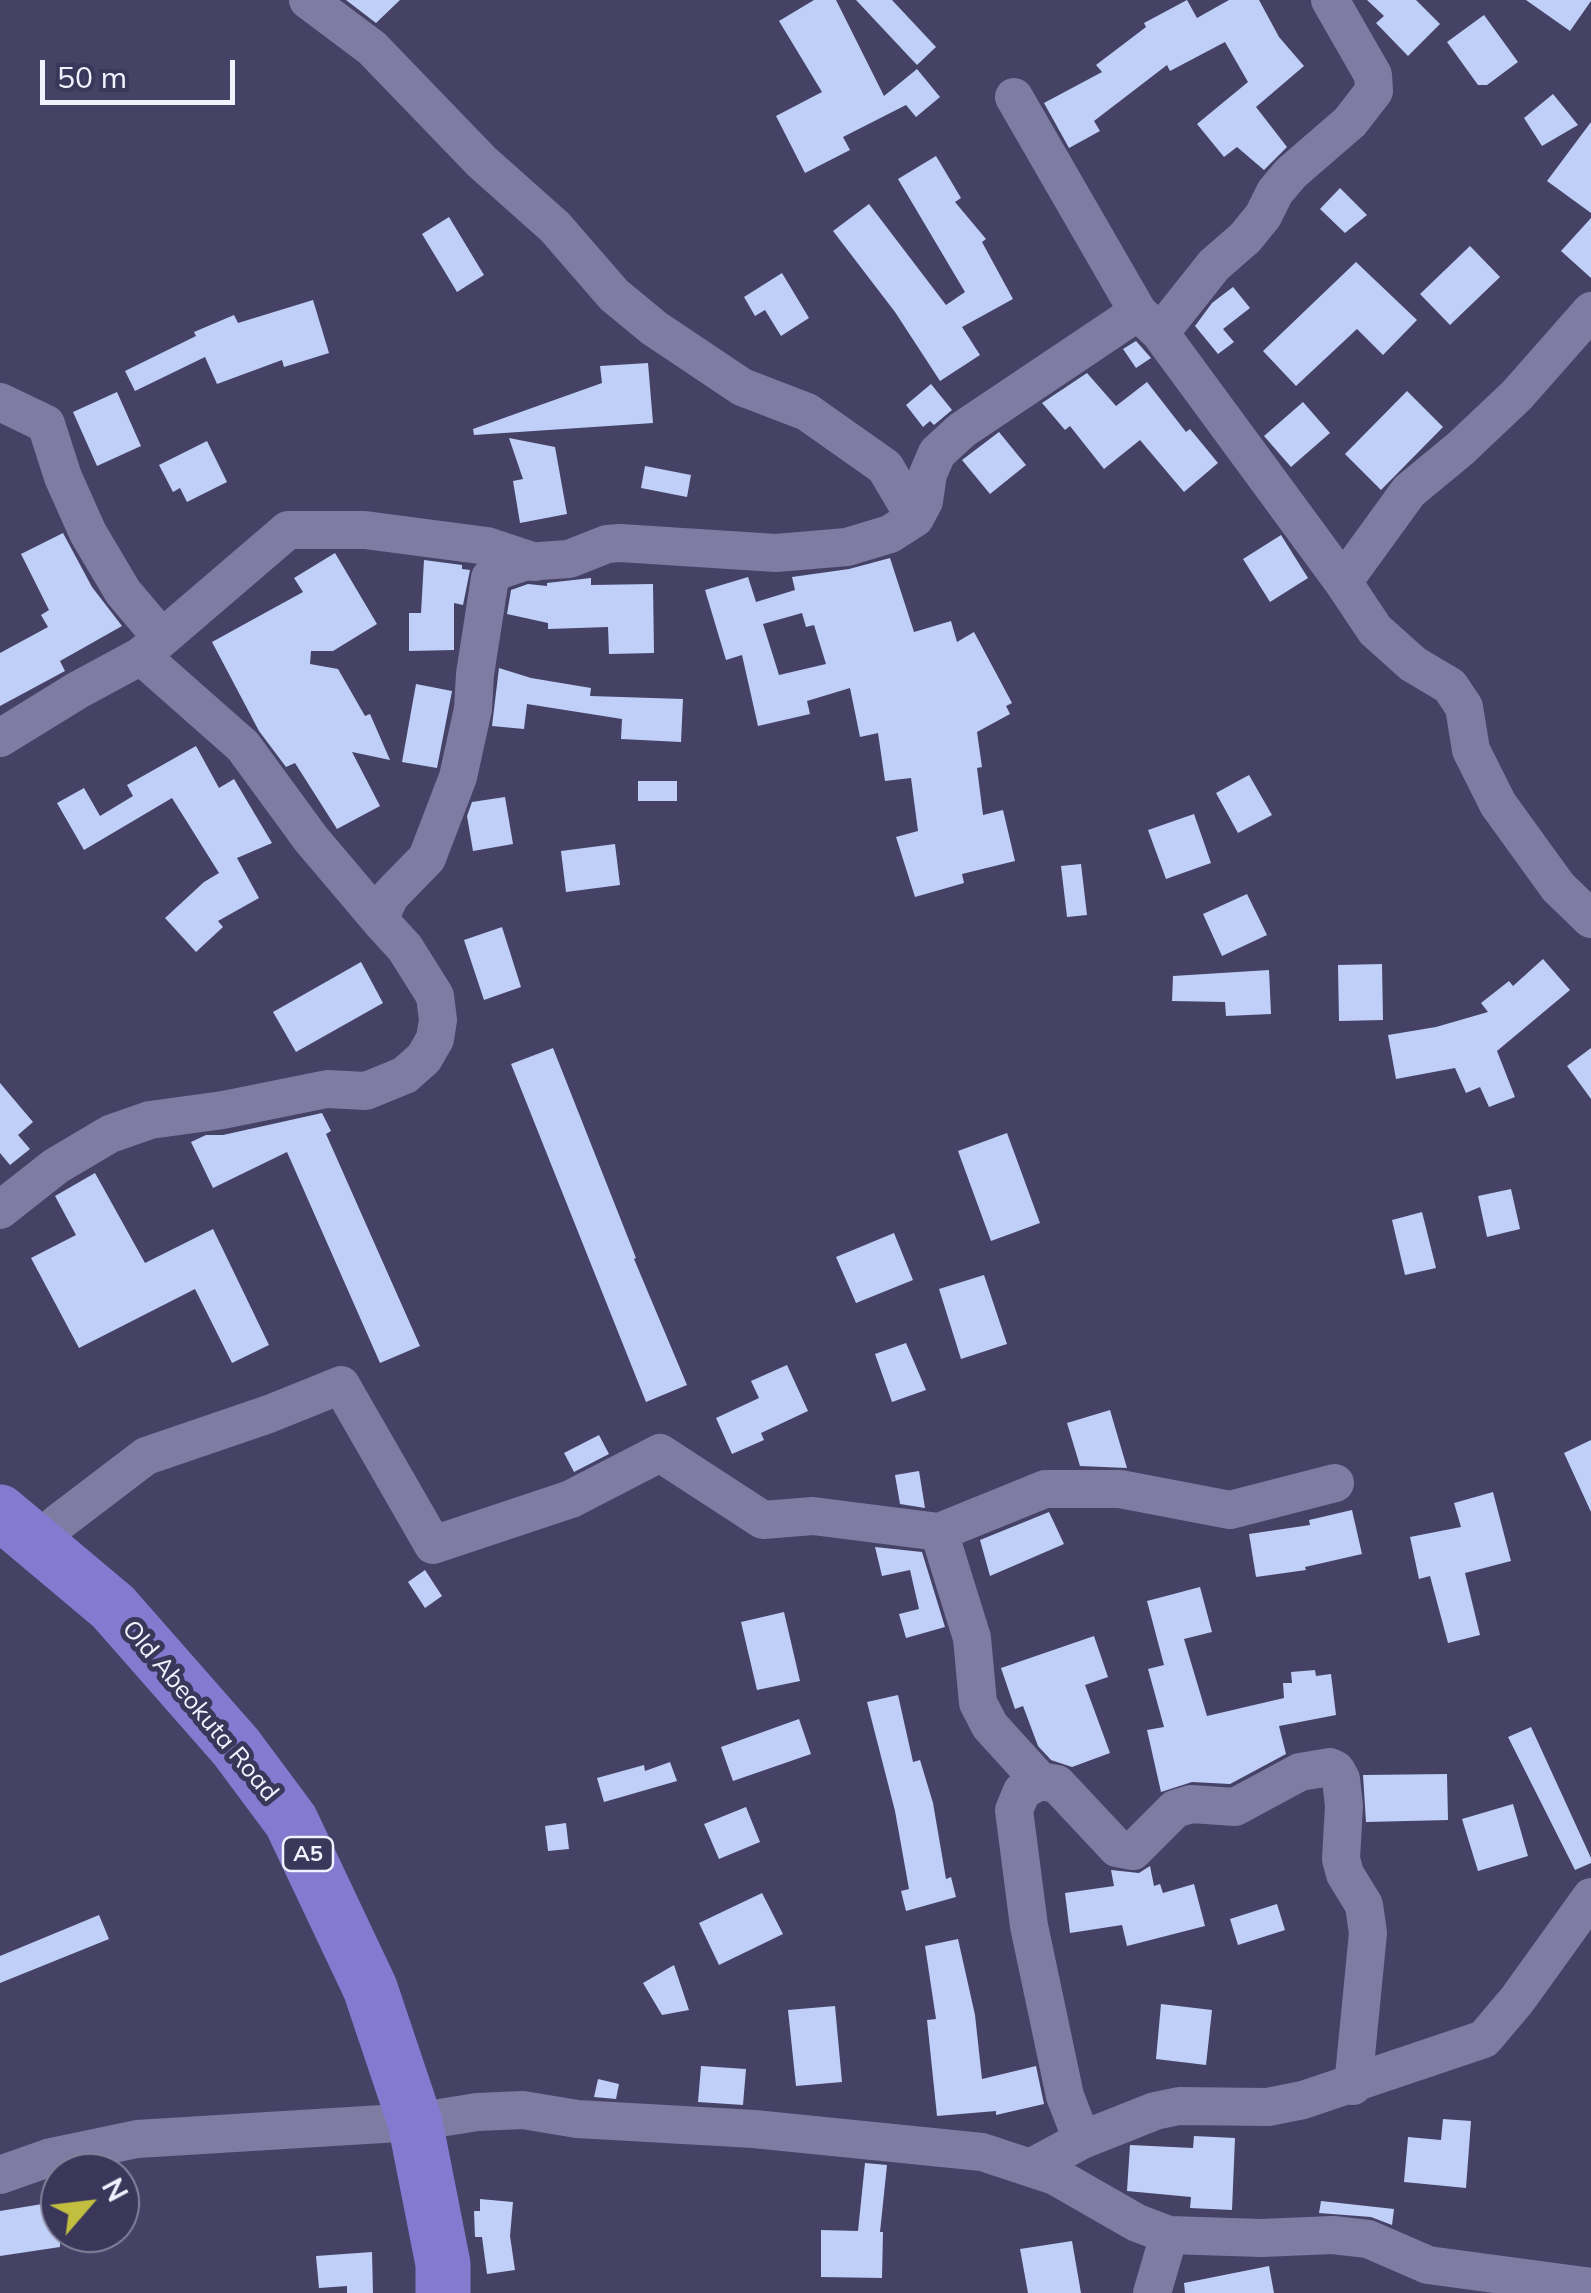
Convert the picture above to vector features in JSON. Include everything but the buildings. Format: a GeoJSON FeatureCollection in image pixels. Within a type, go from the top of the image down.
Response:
{"type":"FeatureCollection","features":[{"type":"Feature","properties":{"kind":"highway","name":"Old Abeokuta Road"},"geometry":{"type":"LineString","coordinates":[[20,1527],[113,1608],[188,1688],[291,1821],[370,1988],[415,2122],[443,2264],[443,2293]]}},
{"type":"Feature","properties":{"kind":"street"},"geometry":{"type":"LineString","coordinates":[[308,0],[372,48],[482,162],[556,227],[614,295],[654,328],[742,388],[807,412],[885,466],[915,518]]}},
{"type":"Feature","properties":{"kind":"street"},"geometry":{"type":"LineString","coordinates":[[383,924],[381,915],[390,896],[427,858],[458,777],[473,709],[474,674],[490,578],[505,567],[569,559],[607,544],[776,553],[846,548],[890,534],[915,518],[924,501],[928,474],[937,453],[962,430],[1149,322],[1254,227],[1291,173],[1350,122],[1374,91],[1373,76],[1330,0]]}},
{"type":"Feature","properties":{"kind":"street"},"geometry":{"type":"LineString","coordinates":[[1014,97],[1149,322],[1375,630],[1412,664],[1450,686],[1464,707],[1472,750],[1498,804],[1558,888],[1591,919]]}},
{"type":"Feature","properties":{"kind":"street"},"geometry":{"type":"LineString","coordinates":[[1343,582],[1408,491],[1517,395],[1591,312]]}},
{"type":"Feature","properties":{"kind":"street"},"geometry":{"type":"LineString","coordinates":[[0,402],[46,424],[63,477],[88,533],[151,647],[243,746],[311,840],[405,948],[435,996],[438,1020],[435,1039],[424,1058],[404,1075],[366,1091],[326,1088],[136,1124],[87,1146],[0,1210]]}},
{"type":"Feature","properties":{"kind":"street"},"geometry":{"type":"LineString","coordinates":[[0,738],[151,647],[288,530],[365,530],[488,546],[535,562]]}},
{"type":"Feature","properties":{"kind":"street"},"geometry":{"type":"LineString","coordinates":[[20,1527],[58,1523],[146,1456],[341,1385],[433,1545],[570,1498],[660,1453],[763,1520],[813,1516],[939,1532],[1044,1489],[1120,1489],[1230,1510],[1335,1483]]}},
{"type":"Feature","properties":{"kind":"street"},"geometry":{"type":"LineString","coordinates":[[939,1532],[972,1638],[978,1703],[990,1726],[1040,1780],[1057,1784],[1117,1848],[1132,1851],[1175,1809],[1191,1804],[1235,1807],[1300,1772],[1330,1767],[1336,1770],[1344,1806],[1341,1859],[1345,1874],[1364,1906],[1368,1933],[1352,2086]]}},
{"type":"Feature","properties":{"kind":"street"},"geometry":{"type":"LineString","coordinates":[[1040,1780],[1022,1791],[1014,1810],[1033,1946],[1065,2096],[1082,2140]]}},
{"type":"Feature","properties":{"kind":"street"},"geometry":{"type":"LineString","coordinates":[[1032,2166],[1082,2140],[1178,2106],[1268,2107],[1352,2086],[1484,2039],[1591,1897]]}},
{"type":"Feature","properties":{"kind":"street"},"geometry":{"type":"LineString","coordinates":[[0,2176],[52,2158],[137,2139],[415,2122],[477,2112],[523,2110],[577,2119],[754,2129],[982,2152],[1032,2166],[1137,2223],[1169,2235],[1350,2237],[1398,2250],[1428,2265],[1591,2287]]}},
{"type":"Feature","properties":{"kind":"street"},"geometry":{"type":"LineString","coordinates":[[1152,2293],[1169,2235]]}}]}
